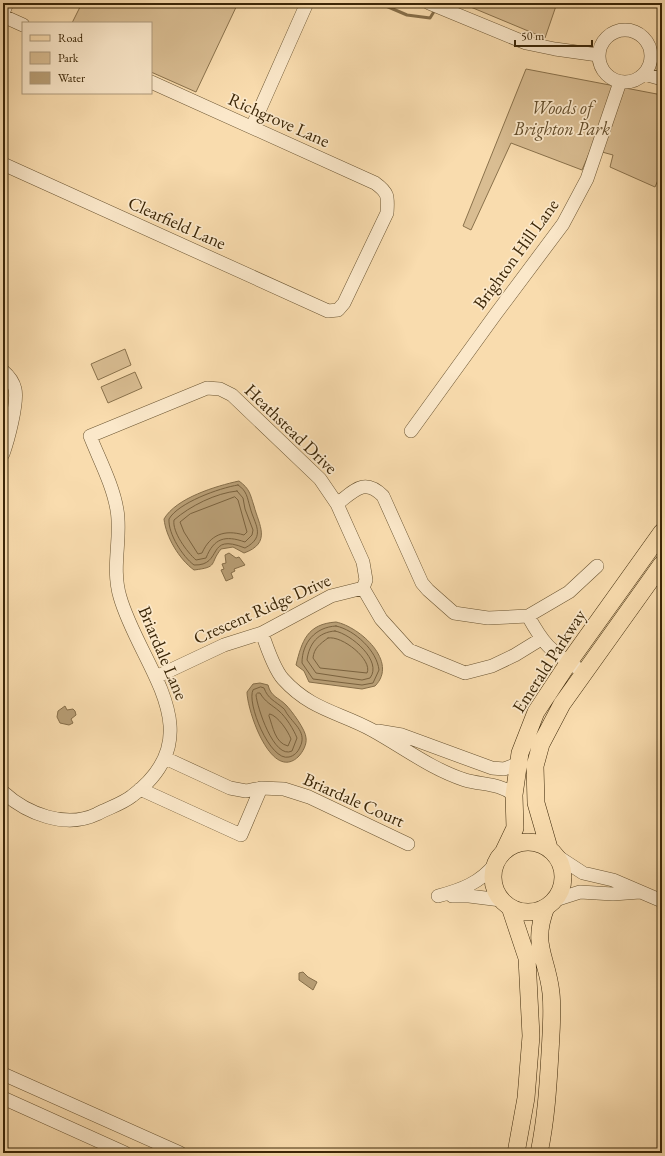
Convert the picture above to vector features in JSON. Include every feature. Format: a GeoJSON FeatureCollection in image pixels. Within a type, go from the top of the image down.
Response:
{"type":"FeatureCollection","features":[{"type":"Feature","properties":{"kind":"main road","name":"Emerald Parkway"},"geometry":{"type":"LineString","coordinates":[[500,857],[515,828],[514,795],[517,764],[523,740],[536,712],[569,662],[662,532]]}},
{"type":"Feature","properties":{"kind":"main road","name":"Emerald Parkway"},"geometry":{"type":"LineString","coordinates":[[553,852],[536,803],[535,766],[541,744],[562,704],[583,672],[662,564]]}},
{"type":"Feature","properties":{"kind":"main road"},"geometry":{"type":"LineString","coordinates":[[516,1153],[526,1098],[531,1036],[527,958],[506,903],[493,883],[500,857],[514,844],[526,842],[538,843],[553,852],[562,867],[563,878],[561,890],[551,903],[540,926],[539,938],[551,993],[552,1025],[548,1097],[538,1153]]}},
{"type":"Feature","properties":{"kind":"main road"},"geometry":{"type":"LineString","coordinates":[[506,903],[528,912],[551,903]]}},
{"type":"Feature","properties":{"kind":"street"},"geometry":{"type":"LineString","coordinates":[[8,3],[3,14],[22,24]]}},
{"type":"Feature","properties":{"kind":"street"},"geometry":{"type":"LineString","coordinates":[[252,128],[307,3]]}},
{"type":"Feature","properties":{"kind":"street"},"geometry":{"type":"LineString","coordinates":[[429,3],[535,46],[598,55]]}},
{"type":"Feature","properties":{"kind":"street"},"geometry":{"type":"LineString","coordinates":[[651,50],[651,59],[644,74],[628,82],[620,82],[612,79],[602,69],[598,55],[600,46],[604,39],[610,33],[623,29],[635,31],[643,36],[651,50],[662,61]]}},
{"type":"Feature","properties":{"kind":"street"},"geometry":{"type":"LineString","coordinates":[[644,74],[662,79]]}},
{"type":"Feature","properties":{"kind":"street","name":"Richgrove Lane"},"geometry":{"type":"LineString","coordinates":[[152,82],[375,183],[383,188],[388,197],[387,214],[344,303],[338,310]]}},
{"type":"Feature","properties":{"kind":"street","name":"Brighton Hill Lane"},"geometry":{"type":"LineString","coordinates":[[411,431],[563,224],[587,179],[620,82]]}},
{"type":"Feature","properties":{"kind":"street","name":"Clearfield Lane"},"geometry":{"type":"LineString","coordinates":[[3,164],[328,311],[338,310]]}},
{"type":"Feature","properties":{"kind":"street"},"geometry":{"type":"LineString","coordinates":[[3,371],[10,377],[15,390],[10,429],[3,454]]}},
{"type":"Feature","properties":{"kind":"street","name":"Heathstead Drive"},"geometry":{"type":"LineString","coordinates":[[117,536],[117,510],[90,436],[207,388],[220,389],[232,395],[320,479],[337,504],[363,562],[366,580],[363,588]]}},
{"type":"Feature","properties":{"kind":"street","name":"Heathstead Drive"},"geometry":{"type":"LineString","coordinates":[[337,504],[360,487],[369,487],[377,490],[383,496],[422,583],[454,613],[488,618],[528,616],[569,592],[597,566]]}},
{"type":"Feature","properties":{"kind":"street","name":"Briardale Lane"},"geometry":{"type":"LineString","coordinates":[[3,792],[13,801],[38,813],[61,820],[85,820],[131,797],[153,776],[165,758],[172,731],[170,719],[156,677],[139,646],[119,596],[116,568],[117,536]]}},
{"type":"Feature","properties":{"kind":"street"},"geometry":{"type":"LineString","coordinates":[[363,588],[381,619],[409,650],[465,673],[492,666],[516,655],[541,639]]}},
{"type":"Feature","properties":{"kind":"street","name":"Crescent Ridge Drive"},"geometry":{"type":"LineString","coordinates":[[156,677],[224,646],[262,632],[331,596],[363,588]]}},
{"type":"Feature","properties":{"kind":"street"},"geometry":{"type":"LineString","coordinates":[[528,616],[548,648],[583,672]]}},
{"type":"Feature","properties":{"kind":"street"},"geometry":{"type":"LineString","coordinates":[[262,632],[282,678],[296,693],[311,703],[370,729],[419,759],[465,780],[502,787],[514,795]]}},
{"type":"Feature","properties":{"kind":"street"},"geometry":{"type":"LineString","coordinates":[[370,729],[402,735],[492,768],[504,769],[517,764]]}},
{"type":"Feature","properties":{"kind":"street","name":"Briardale Court"},"geometry":{"type":"LineString","coordinates":[[165,758],[230,788],[246,791],[261,788],[284,789],[309,797],[408,844]]}},
{"type":"Feature","properties":{"kind":"street"},"geometry":{"type":"LineString","coordinates":[[140,789],[240,835],[261,788]]}},
{"type":"Feature","properties":{"kind":"street"},"geometry":{"type":"LineString","coordinates":[[553,852],[583,873],[613,880],[662,901]]}},
{"type":"Feature","properties":{"kind":"street"},"geometry":{"type":"LineString","coordinates":[[500,857],[486,875],[466,887],[438,896],[469,896],[506,903]]}},
{"type":"Feature","properties":{"kind":"street"},"geometry":{"type":"LineString","coordinates":[[551,903],[580,892],[613,894],[642,892]]}},
{"type":"Feature","properties":{"kind":"street"},"geometry":{"type":"LineString","coordinates":[[3,1074],[180,1153]]}},
{"type":"Feature","properties":{"kind":"street"},"geometry":{"type":"LineString","coordinates":[[3,1098],[125,1153]]}},
{"type":"Feature","properties":{"kind":"green space"},"geometry":{"type":"Polygon","coordinates":[[[82,3],[238,3],[196,92],[152,72],[152,22],[72,22],[82,3]]]}},
{"type":"Feature","properties":{"kind":"green space"},"geometry":{"type":"Polygon","coordinates":[[[461,3],[557,3],[545,38],[461,3]]]}},
{"type":"Feature","properties":{"kind":"green space","name":"Woods of Brighton Park"},"geometry":{"type":"Polygon","coordinates":[[[526,69],[662,95],[662,171],[655,187],[610,167],[613,155],[591,149],[582,170],[511,143],[471,230],[463,226],[526,69]]]}},
{"type":"Feature","properties":{"kind":"green space"},"geometry":{"type":"Polygon","coordinates":[[[125,349],[131,365],[98,380],[91,364],[125,349]]]}},
{"type":"Feature","properties":{"kind":"green space"},"geometry":{"type":"Polygon","coordinates":[[[135,372],[142,388],[108,403],[101,387],[135,372]]]}},
{"type":"Feature","properties":{"kind":"water"},"geometry":{"type":"Polygon","coordinates":[[[239,481],[249,492],[252,498],[260,527],[261,539],[253,549],[244,553],[233,547],[221,549],[210,566],[207,568],[194,570],[178,554],[167,533],[164,519],[178,505],[187,499],[219,486],[239,481]]]}},
{"type":"Feature","properties":{"kind":"water"},"geometry":{"type":"Polygon","coordinates":[[[229,553],[236,558],[239,557],[245,565],[234,569],[235,571],[231,573],[233,578],[226,581],[221,570],[224,569],[222,564],[226,563],[225,555],[229,553]]]}},
{"type":"Feature","properties":{"kind":"water"},"geometry":{"type":"Polygon","coordinates":[[[336,622],[346,625],[356,631],[374,647],[380,657],[382,667],[381,677],[375,686],[362,689],[309,682],[304,671],[296,665],[307,635],[318,626],[336,622]]]}},
{"type":"Feature","properties":{"kind":"water"},"geometry":{"type":"Polygon","coordinates":[[[260,683],[268,685],[271,692],[283,702],[304,730],[306,743],[302,753],[298,757],[288,762],[279,760],[270,752],[262,741],[251,713],[247,692],[253,684],[260,683]]]}},
{"type":"Feature","properties":{"kind":"water"},"geometry":{"type":"Polygon","coordinates":[[[65,706],[67,710],[73,709],[76,715],[71,719],[73,723],[69,725],[60,723],[57,717],[58,711],[65,706]]]}},
{"type":"Feature","properties":{"kind":"water"},"geometry":{"type":"Polygon","coordinates":[[[303,972],[317,982],[313,990],[299,980],[299,973],[303,972]]]}},
{"type":"Feature","properties":{"kind":"waterway"},"geometry":{"type":"LineString","coordinates":[[379,3],[407,15],[430,18],[435,10]]}}]}
